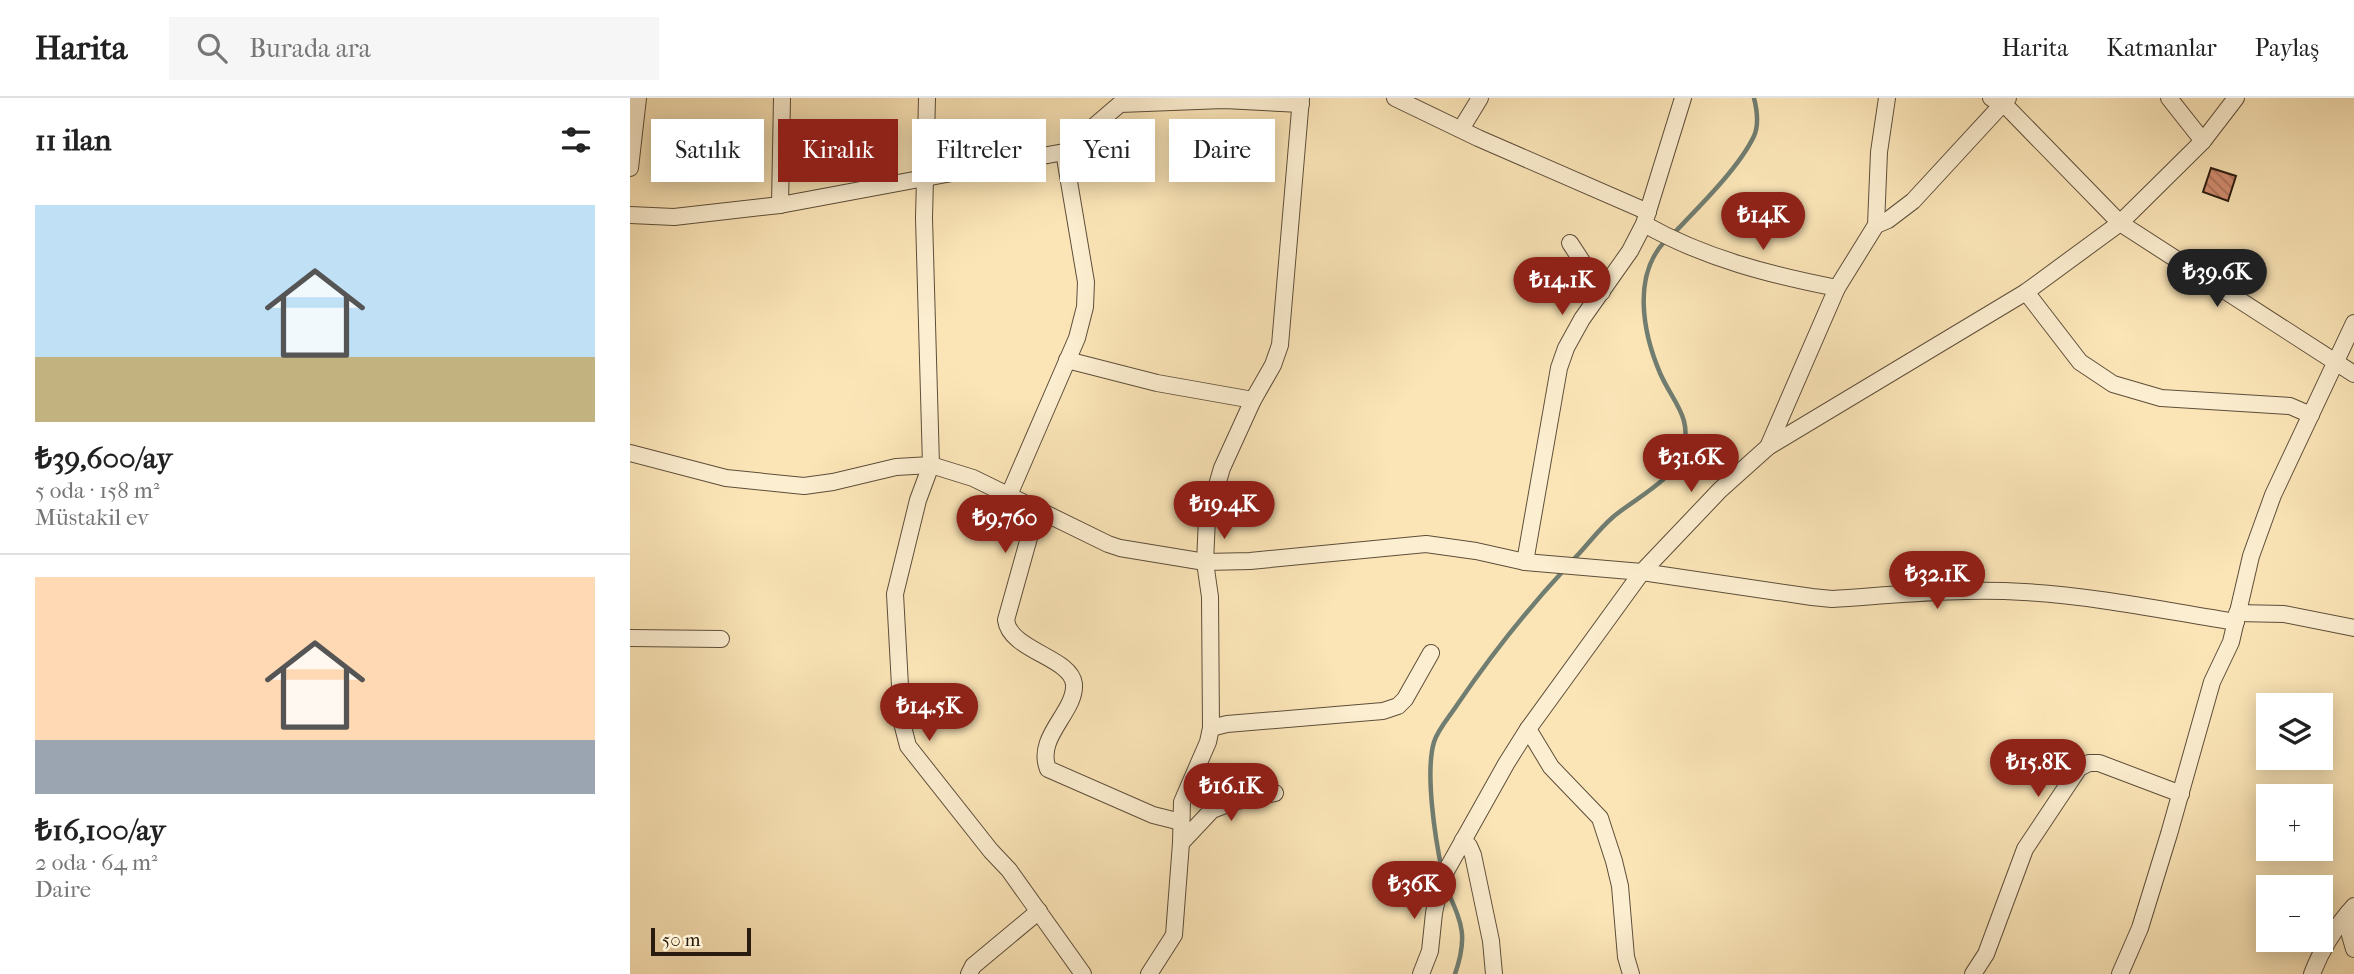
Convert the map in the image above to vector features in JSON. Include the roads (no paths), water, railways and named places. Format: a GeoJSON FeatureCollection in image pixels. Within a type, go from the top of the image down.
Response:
{"type":"FeatureCollection","features":[{"type":"Feature","properties":{"kind":"street"},"geometry":{"type":"LineString","coordinates":[[630,168],[638,98]]}},
{"type":"Feature","properties":{"kind":"street"},"geometry":{"type":"LineString","coordinates":[[780,205],[782,98]]}},
{"type":"Feature","properties":{"kind":"street"},"geometry":{"type":"LineString","coordinates":[[926,119],[927,98]]}},
{"type":"Feature","properties":{"kind":"street"},"geometry":{"type":"LineString","coordinates":[[1395,98],[1646,218],[1662,234],[1681,244],[1744,265],[1837,288]]}},
{"type":"Feature","properties":{"kind":"street"},"geometry":{"type":"LineString","coordinates":[[1461,129],[1480,98]]}},
{"type":"Feature","properties":{"kind":"street"},"geometry":{"type":"LineString","coordinates":[[1525,562],[1559,368],[1566,348],[1582,319],[1630,251],[1646,218],[1684,98]]}},
{"type":"Feature","properties":{"kind":"street"},"geometry":{"type":"LineString","coordinates":[[1768,447],[1837,288],[1876,225],[1880,152],[1887,98]]}},
{"type":"Feature","properties":{"kind":"street"},"geometry":{"type":"LineString","coordinates":[[2169,98],[2203,141]]}},
{"type":"Feature","properties":{"kind":"street"},"geometry":{"type":"LineString","coordinates":[[1421,974],[1430,951],[1441,880],[1460,845],[1528,729],[1642,572],[1720,490],[1768,447],[2026,292],[2120,223],[2203,141],[2236,98]]}},
{"type":"Feature","properties":{"kind":"street"},"geometry":{"type":"LineString","coordinates":[[1876,225],[1888,220],[1913,201],[2001,100],[2120,223],[2354,374]]}},
{"type":"Feature","properties":{"kind":"street"},"geometry":{"type":"LineString","coordinates":[[1100,119],[1120,101],[1301,101],[1280,345],[1273,365],[1253,400],[1222,468],[1207,519],[1205,562],[1210,597],[1211,728],[1208,742],[1182,802],[1174,936],[1149,974]]}},
{"type":"Feature","properties":{"kind":"street"},"geometry":{"type":"LineString","coordinates":[[630,215],[674,216],[780,205],[912,180]]}},
{"type":"Feature","properties":{"kind":"street"},"geometry":{"type":"LineString","coordinates":[[925,182],[931,465],[918,500],[895,594],[902,723],[908,746],[1009,870],[1083,974]]}},
{"type":"Feature","properties":{"kind":"street"},"geometry":{"type":"LineString","coordinates":[[1009,495],[1082,322],[1086,282],[1069,182]]}},
{"type":"Feature","properties":{"kind":"street"},"geometry":{"type":"LineString","coordinates":[[1570,243],[1602,292]]}},
{"type":"Feature","properties":{"kind":"street"},"geometry":{"type":"LineString","coordinates":[[2026,292],[2080,362],[2113,384],[2161,398],[2290,406],[2311,415]]}},
{"type":"Feature","properties":{"kind":"street"},"geometry":{"type":"LineString","coordinates":[[2120,974],[2140,928],[2181,794],[2211,682],[2231,642],[2251,556],[2268,507],[2354,323]]}},
{"type":"Feature","properties":{"kind":"street"},"geometry":{"type":"LineString","coordinates":[[1067,360],[1157,383],[1253,400]]}},
{"type":"Feature","properties":{"kind":"street"},"geometry":{"type":"LineString","coordinates":[[630,453],[726,478],[804,486],[896,467],[931,465],[973,478],[1120,548],[1205,562],[1250,561],[1426,544],[1525,562],[1642,572],[1832,599],[1968,591],[2024,592],[2237,617],[2284,614],[2354,628]]}},
{"type":"Feature","properties":{"kind":"street"},"geometry":{"type":"LineString","coordinates":[[1037,509],[1006,620],[1013,636],[1057,664],[1070,675],[1074,685],[1072,695],[1045,750],[1044,761],[1048,769],[1153,815],[1181,822]]}},
{"type":"Feature","properties":{"kind":"street"},"geometry":{"type":"LineString","coordinates":[[630,638],[721,639]]}},
{"type":"Feature","properties":{"kind":"street"},"geometry":{"type":"LineString","coordinates":[[1211,728],[1227,724],[1383,711],[1398,706],[1410,691],[1431,653]]}},
{"type":"Feature","properties":{"kind":"street"},"geometry":{"type":"LineString","coordinates":[[1528,729],[1551,767],[1588,804],[1604,827],[1619,886],[1622,930],[1632,974]]}},
{"type":"Feature","properties":{"kind":"street"},"geometry":{"type":"LineString","coordinates":[[1973,974],[1986,954],[2025,849],[2079,768],[2089,763],[2099,763],[2181,794]]}},
{"type":"Feature","properties":{"kind":"street"},"geometry":{"type":"LineString","coordinates":[[1181,843],[1212,810],[1233,802],[1275,793]]}},
{"type":"Feature","properties":{"kind":"street"},"geometry":{"type":"LineString","coordinates":[[1460,845],[1469,846],[1473,855],[1491,942],[1494,974]]}},
{"type":"Feature","properties":{"kind":"street"},"geometry":{"type":"LineString","coordinates":[[2351,910],[2350,935],[2354,949]]}},
{"type":"Feature","properties":{"kind":"street"},"geometry":{"type":"LineString","coordinates":[[2312,974],[2320,953],[2351,910]]}},
{"type":"Feature","properties":{"kind":"street"},"geometry":{"type":"LineString","coordinates":[[969,974],[973,966],[1039,911]]}},
{"type":"Feature","properties":{"kind":"waterway"},"geometry":{"type":"LineString","coordinates":[[1672,235],[1717,188],[1747,148],[1757,127],[1754,98]]}},
{"type":"Feature","properties":{"kind":"waterway"},"geometry":{"type":"LineString","coordinates":[[1572,561],[1613,517],[1671,472],[1682,453],[1685,441],[1684,420],[1660,373],[1645,323],[1644,288],[1648,271],[1665,241]]}},
{"type":"Feature","properties":{"kind":"waterway"},"geometry":{"type":"LineString","coordinates":[[1442,870],[1434,823],[1430,770],[1436,737],[1495,653],[1564,570]]}},
{"type":"Feature","properties":{"kind":"waterway"},"geometry":{"type":"LineString","coordinates":[[1445,885],[1461,928],[1462,948],[1455,974]]}}]}
